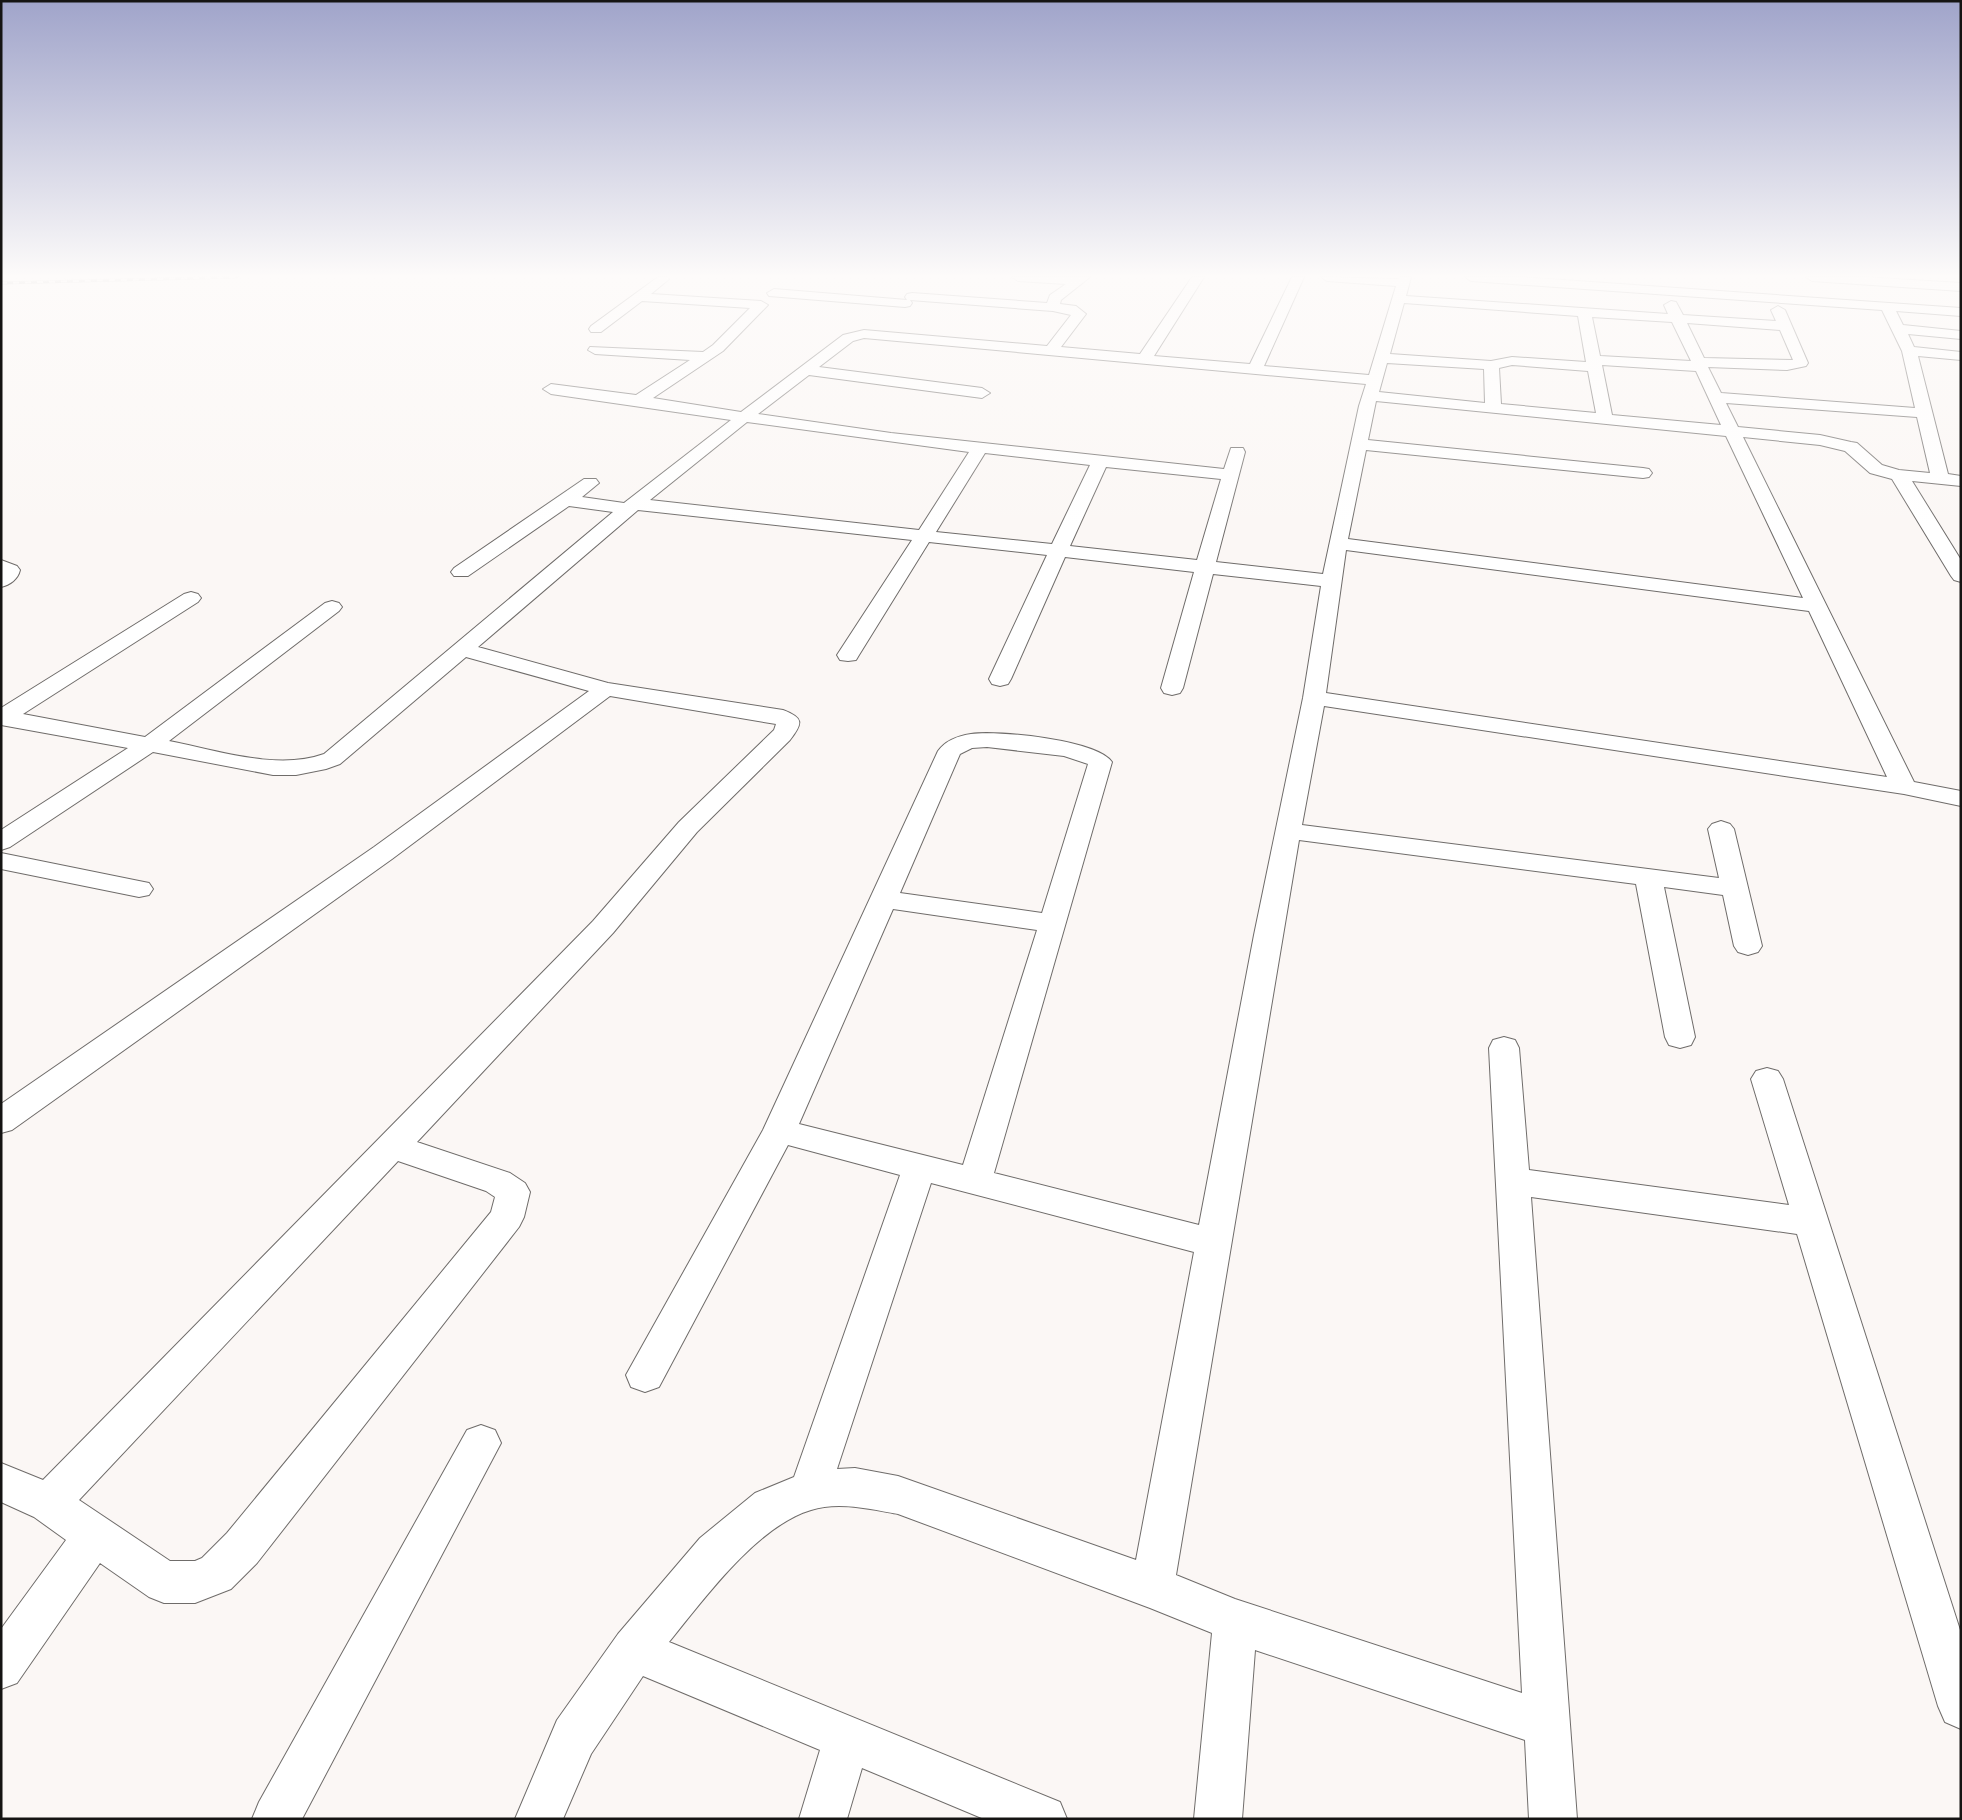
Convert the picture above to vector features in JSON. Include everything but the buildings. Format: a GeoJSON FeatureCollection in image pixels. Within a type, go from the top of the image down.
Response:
{"type":"FeatureCollection","features":[{"type":"Feature","properties":{"kind":"street"},"geometry":{"type":"LineString","coordinates":[[639,400],[694,362]]}},
{"type":"Feature","properties":{"kind":"street"},"geometry":{"type":"LineString","coordinates":[[2,717],[273,768],[291,770],[313,767],[332,759],[631,506],[817,362]]}},
{"type":"Feature","properties":{"kind":"street"},"geometry":{"type":"LineString","coordinates":[[1184,362],[1376,378],[1493,408],[1838,443],[1851,447],[1876,469],[1899,475],[1961,481]]}},
{"type":"Feature","properties":{"kind":"street"},"geometry":{"type":"LineString","coordinates":[[1255,369],[1258,362]]}},
{"type":"Feature","properties":{"kind":"street"},"geometry":{"type":"LineString","coordinates":[[1152,1587],[1288,831],[1314,698],[1338,544],[1359,444],[1381,362]]}},
{"type":"Feature","properties":{"kind":"street"},"geometry":{"type":"LineString","coordinates":[[1376,378],[1491,365],[1497,362]]}},
{"type":"Feature","properties":{"kind":"street"},"geometry":{"type":"LineString","coordinates":[[1538,362],[1787,366],[1801,362]]}},
{"type":"Feature","properties":{"kind":"street"},"geometry":{"type":"LineString","coordinates":[[1698,362],[1904,787]]}},
{"type":"Feature","properties":{"kind":"street"},"geometry":{"type":"LineString","coordinates":[[1911,362],[1940,479]]}},
{"type":"Feature","properties":{"kind":"street"},"geometry":{"type":"LineString","coordinates":[[1594,364],[1606,419]]}},
{"type":"Feature","properties":{"kind":"street"},"geometry":{"type":"LineString","coordinates":[[1491,365],[1493,408]]}},
{"type":"Feature","properties":{"kind":"street"},"geometry":{"type":"LineString","coordinates":[[806,370],[982,393]]}},
{"type":"Feature","properties":{"kind":"street"},"geometry":{"type":"LineString","coordinates":[[551,389],[639,400],[891,438],[1230,475]]}},
{"type":"Feature","properties":{"kind":"street"},"geometry":{"type":"LineString","coordinates":[[1715,397],[1924,413]]}},
{"type":"Feature","properties":{"kind":"street"},"geometry":{"type":"LineString","coordinates":[[1359,444],[1643,473]]}},
{"type":"Feature","properties":{"kind":"street"},"geometry":{"type":"LineString","coordinates":[[848,655],[980,448]]}},
{"type":"Feature","properties":{"kind":"street"},"geometry":{"type":"LineString","coordinates":[[1172,688],[1237,452]]}},
{"type":"Feature","properties":{"kind":"street"},"geometry":{"type":"LineString","coordinates":[[1000,679],[1100,461]]}},
{"type":"Feature","properties":{"kind":"street"},"geometry":{"type":"LineString","coordinates":[[1899,475],[1961,576]]}},
{"type":"Feature","properties":{"kind":"street"},"geometry":{"type":"LineString","coordinates":[[461,572],[590,483]]}},
{"type":"Feature","properties":{"kind":"street"},"geometry":{"type":"LineString","coordinates":[[565,500],[924,536],[1332,581]]}},
{"type":"Feature","properties":{"kind":"street"},"geometry":{"type":"LineString","coordinates":[[1338,544],[1817,606]]}},
{"type":"Feature","properties":{"kind":"street"},"geometry":{"type":"LineString","coordinates":[[1,566],[10,570],[9,574],[1,581]]}},
{"type":"Feature","properties":{"kind":"street"},"geometry":{"type":"LineString","coordinates":[[2,717],[191,598]]}},
{"type":"Feature","properties":{"kind":"street"},"geometry":{"type":"LineString","coordinates":[[1,842],[150,744],[332,607]]}},
{"type":"Feature","properties":{"kind":"street"},"geometry":{"type":"LineString","coordinates":[[49,1503],[603,928],[688,827],[788,727],[788,720],[775,715],[606,689],[461,649]]}},
{"type":"Feature","properties":{"kind":"street"},"geometry":{"type":"LineString","coordinates":[[1,1121],[383,853],[606,689]]}},
{"type":"Feature","properties":{"kind":"street"},"geometry":{"type":"LineString","coordinates":[[1314,698],[1904,787],[1961,799]]}},
{"type":"Feature","properties":{"kind":"street"},"geometry":{"type":"LineString","coordinates":[[645,1375],[779,1131],[950,751],[957,744],[973,740],[987,740],[1078,751],[1095,756],[1100,762],[1099,771],[975,1182]]}},
{"type":"Feature","properties":{"kind":"street"},"geometry":{"type":"LineString","coordinates":[[1721,828],[1748,946]]}},
{"type":"Feature","properties":{"kind":"street"},"geometry":{"type":"LineString","coordinates":[[1288,831],[1735,888]]}},
{"type":"Feature","properties":{"kind":"street"},"geometry":{"type":"LineString","coordinates":[[1,861],[139,888]]}},
{"type":"Feature","properties":{"kind":"street"},"geometry":{"type":"LineString","coordinates":[[1648,877],[1680,1037]]}},
{"type":"Feature","properties":{"kind":"street"},"geometry":{"type":"LineString","coordinates":[[883,899],[1053,923]]}},
{"type":"Feature","properties":{"kind":"street"},"geometry":{"type":"LineString","coordinates":[[1504,1048],[1553,1819]]}},
{"type":"Feature","properties":{"kind":"street"},"geometry":{"type":"LineString","coordinates":[[1766,1079],[1961,1706]]}},
{"type":"Feature","properties":{"kind":"street"},"geometry":{"type":"LineString","coordinates":[[779,1131],[1213,1244]]}},
{"type":"Feature","properties":{"kind":"street"},"geometry":{"type":"LineString","coordinates":[[1,1482],[49,1503],[164,1582],[195,1582],[216,1574],[242,1548],[507,1217],[513,1192],[498,1182],[392,1146]]}},
{"type":"Feature","properties":{"kind":"street"},"geometry":{"type":"LineString","coordinates":[[810,1490],[919,1167]]}},
{"type":"Feature","properties":{"kind":"street"},"geometry":{"type":"LineString","coordinates":[[1513,1181],[1811,1222]]}},
{"type":"Feature","properties":{"kind":"street"},"geometry":{"type":"LineString","coordinates":[[276,1819],[481,1443]]}},
{"type":"Feature","properties":{"kind":"street"},"geometry":{"type":"LineString","coordinates":[[539,1819],[574,1738],[634,1650],[715,1553],[770,1507],[810,1490],[855,1487],[898,1495],[1152,1587],[1236,1621],[1547,1724]]}},
{"type":"Feature","properties":{"kind":"street"},"geometry":{"type":"LineString","coordinates":[[1,1667],[95,1535]]}},
{"type":"Feature","properties":{"kind":"street"},"geometry":{"type":"LineString","coordinates":[[1218,1819],[1236,1621]]}},
{"type":"Feature","properties":{"kind":"street"},"geometry":{"type":"LineString","coordinates":[[634,1650],[1043,1819]]}},
{"type":"Feature","properties":{"kind":"street"},"geometry":{"type":"LineString","coordinates":[[823,1819],[847,1738]]}}]}
